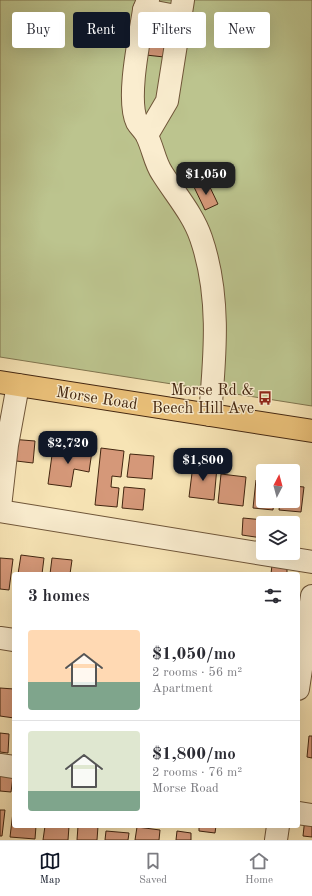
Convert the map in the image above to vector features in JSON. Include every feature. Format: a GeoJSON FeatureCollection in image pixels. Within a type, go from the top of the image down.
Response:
{"type":"FeatureCollection","features":[{"type":"Feature","properties":{"kind":"main road","name":"Morse Road"},"geometry":{"type":"LineString","coordinates":[[9,383],[312,431]]}},
{"type":"Feature","properties":{"kind":"street"},"geometry":{"type":"LineString","coordinates":[[147,135],[167,101],[182,8],[146,5],[133,97],[136,121],[147,135],[161,172],[190,214],[201,237],[212,274],[216,343],[210,416]]}},
{"type":"Feature","properties":{"kind":"street"},"geometry":{"type":"LineString","coordinates":[[133,97],[167,101]]}},
{"type":"Feature","properties":{"kind":"street"},"geometry":{"type":"LineString","coordinates":[[0,507],[7,444],[9,383]]}},
{"type":"Feature","properties":{"kind":"street"},"geometry":{"type":"LineString","coordinates":[[0,511],[312,562]]}},
{"type":"Feature","properties":{"kind":"street"},"geometry":{"type":"LineString","coordinates":[[300,675],[312,596]]}},
{"type":"Feature","properties":{"kind":"street"},"geometry":{"type":"LineString","coordinates":[[0,638],[12,640]]}},
{"type":"Feature","properties":{"kind":"street"},"geometry":{"type":"LineString","coordinates":[[300,688],[312,689]]}},
{"type":"Feature","properties":{"kind":"street"},"geometry":{"type":"LineString","coordinates":[[0,765],[12,767]]}},
{"type":"Feature","properties":{"kind":"street"},"geometry":{"type":"LineString","coordinates":[[300,813],[312,816]]}},
{"type":"Feature","properties":{"kind":"street"},"geometry":{"type":"LineString","coordinates":[[276,840],[278,828]]}},
{"type":"Feature","properties":{"kind":"green space"},"geometry":{"type":"Polygon","coordinates":[[[0,0],[312,0],[312,406],[0,357],[0,0]]]}},
{"type":"Feature","properties":{"kind":"building"},"geometry":{"type":"Polygon","coordinates":[[[147,48],[165,48],[164,57],[146,55],[147,48]]]}},
{"type":"Feature","properties":{"kind":"building"},"geometry":{"type":"Polygon","coordinates":[[[207,181],[218,204],[205,210],[194,187],[207,181]]]}},
{"type":"Feature","properties":{"kind":"building"},"geometry":{"type":"Polygon","coordinates":[[[10,439],[35,441],[33,463],[8,460],[10,439]]]}},
{"type":"Feature","properties":{"kind":"building"},"geometry":{"type":"Polygon","coordinates":[[[63,447],[92,451],[89,472],[74,469],[71,487],[48,484],[53,448],[63,450],[63,447]]]}},
{"type":"Feature","properties":{"kind":"building"},"geometry":{"type":"Polygon","coordinates":[[[101,448],[124,451],[121,477],[112,476],[111,487],[119,488],[117,507],[95,505],[101,448]]]}},
{"type":"Feature","properties":{"kind":"building"},"geometry":{"type":"Polygon","coordinates":[[[130,454],[154,456],[152,479],[127,477],[130,454]]]}},
{"type":"Feature","properties":{"kind":"building"},"geometry":{"type":"Polygon","coordinates":[[[193,465],[217,467],[214,500],[189,497],[193,465]]]}},
{"type":"Feature","properties":{"kind":"building"},"geometry":{"type":"Polygon","coordinates":[[[221,474],[246,477],[243,506],[218,503],[221,474]]]}},
{"type":"Feature","properties":{"kind":"building"},"geometry":{"type":"Polygon","coordinates":[[[256,480],[256,508],[273,508],[273,510],[253,508],[256,480]]]}},
{"type":"Feature","properties":{"kind":"building"},"geometry":{"type":"Polygon","coordinates":[[[124,487],[145,489],[143,510],[122,508],[124,487]]]}},
{"type":"Feature","properties":{"kind":"building"},"geometry":{"type":"Polygon","coordinates":[[[300,487],[304,487],[301,512],[279,510],[279,508],[300,508],[300,487]]]}},
{"type":"Feature","properties":{"kind":"building"},"geometry":{"type":"Polygon","coordinates":[[[243,518],[256,519],[256,537],[242,535],[243,518]]]}},
{"type":"Feature","properties":{"kind":"building"},"geometry":{"type":"Polygon","coordinates":[[[21,555],[44,558],[42,572],[18,572],[21,555]]]}},
{"type":"Feature","properties":{"kind":"building"},"geometry":{"type":"Polygon","coordinates":[[[0,558],[13,559],[9,590],[0,589],[0,558]]]}},
{"type":"Feature","properties":{"kind":"building"},"geometry":{"type":"Polygon","coordinates":[[[52,558],[72,560],[70,572],[50,572],[52,558]]]}},
{"type":"Feature","properties":{"kind":"building"},"geometry":{"type":"Polygon","coordinates":[[[272,565],[287,567],[287,572],[271,572],[272,565]]]}},
{"type":"Feature","properties":{"kind":"building"},"geometry":{"type":"Polygon","coordinates":[[[0,688],[12,689],[12,718],[0,716],[0,688]]]}},
{"type":"Feature","properties":{"kind":"building"},"geometry":{"type":"Polygon","coordinates":[[[0,733],[9,734],[8,753],[0,752],[0,733]]]}},
{"type":"Feature","properties":{"kind":"building"},"geometry":{"type":"Polygon","coordinates":[[[309,736],[312,736],[312,758],[307,757],[309,736]]]}},
{"type":"Feature","properties":{"kind":"building"},"geometry":{"type":"Polygon","coordinates":[[[0,776],[12,777],[11,792],[0,791],[0,776]]]}},
{"type":"Feature","properties":{"kind":"building"},"geometry":{"type":"Polygon","coordinates":[[[0,810],[5,810],[2,836],[0,836],[0,810]]]}},
{"type":"Feature","properties":{"kind":"building"},"geometry":{"type":"Polygon","coordinates":[[[305,818],[312,818],[312,837],[303,836],[305,818]]]}},
{"type":"Feature","properties":{"kind":"building"},"geometry":{"type":"Polygon","coordinates":[[[12,820],[12,828],[36,828],[35,839],[10,837],[12,820]]]}},
{"type":"Feature","properties":{"kind":"building"},"geometry":{"type":"Polygon","coordinates":[[[45,828],[69,828],[68,840],[43,840],[45,828]]]}},
{"type":"Feature","properties":{"kind":"building"},"geometry":{"type":"Polygon","coordinates":[[[78,828],[98,828],[97,840],[77,840],[78,828]]]}},
{"type":"Feature","properties":{"kind":"building"},"geometry":{"type":"Polygon","coordinates":[[[137,828],[160,830],[159,840],[135,840],[137,828]]]}},
{"type":"Feature","properties":{"kind":"building"},"geometry":{"type":"Polygon","coordinates":[[[199,828],[216,828],[215,833],[199,831],[199,828]]]}},
{"type":"Feature","properties":{"kind":"building"},"geometry":{"type":"Polygon","coordinates":[[[106,831],[129,833],[128,840],[105,840],[106,831]]]}},
{"type":"Feature","properties":{"kind":"building"},"geometry":{"type":"Polygon","coordinates":[[[177,831],[191,833],[191,840],[176,840],[177,831]]]}},
{"type":"Feature","properties":{"kind":"place","name":"Morse Rd & Beech Hill Ave"},"geometry":{"type":"Point","coordinates":[265,398]}}]}
